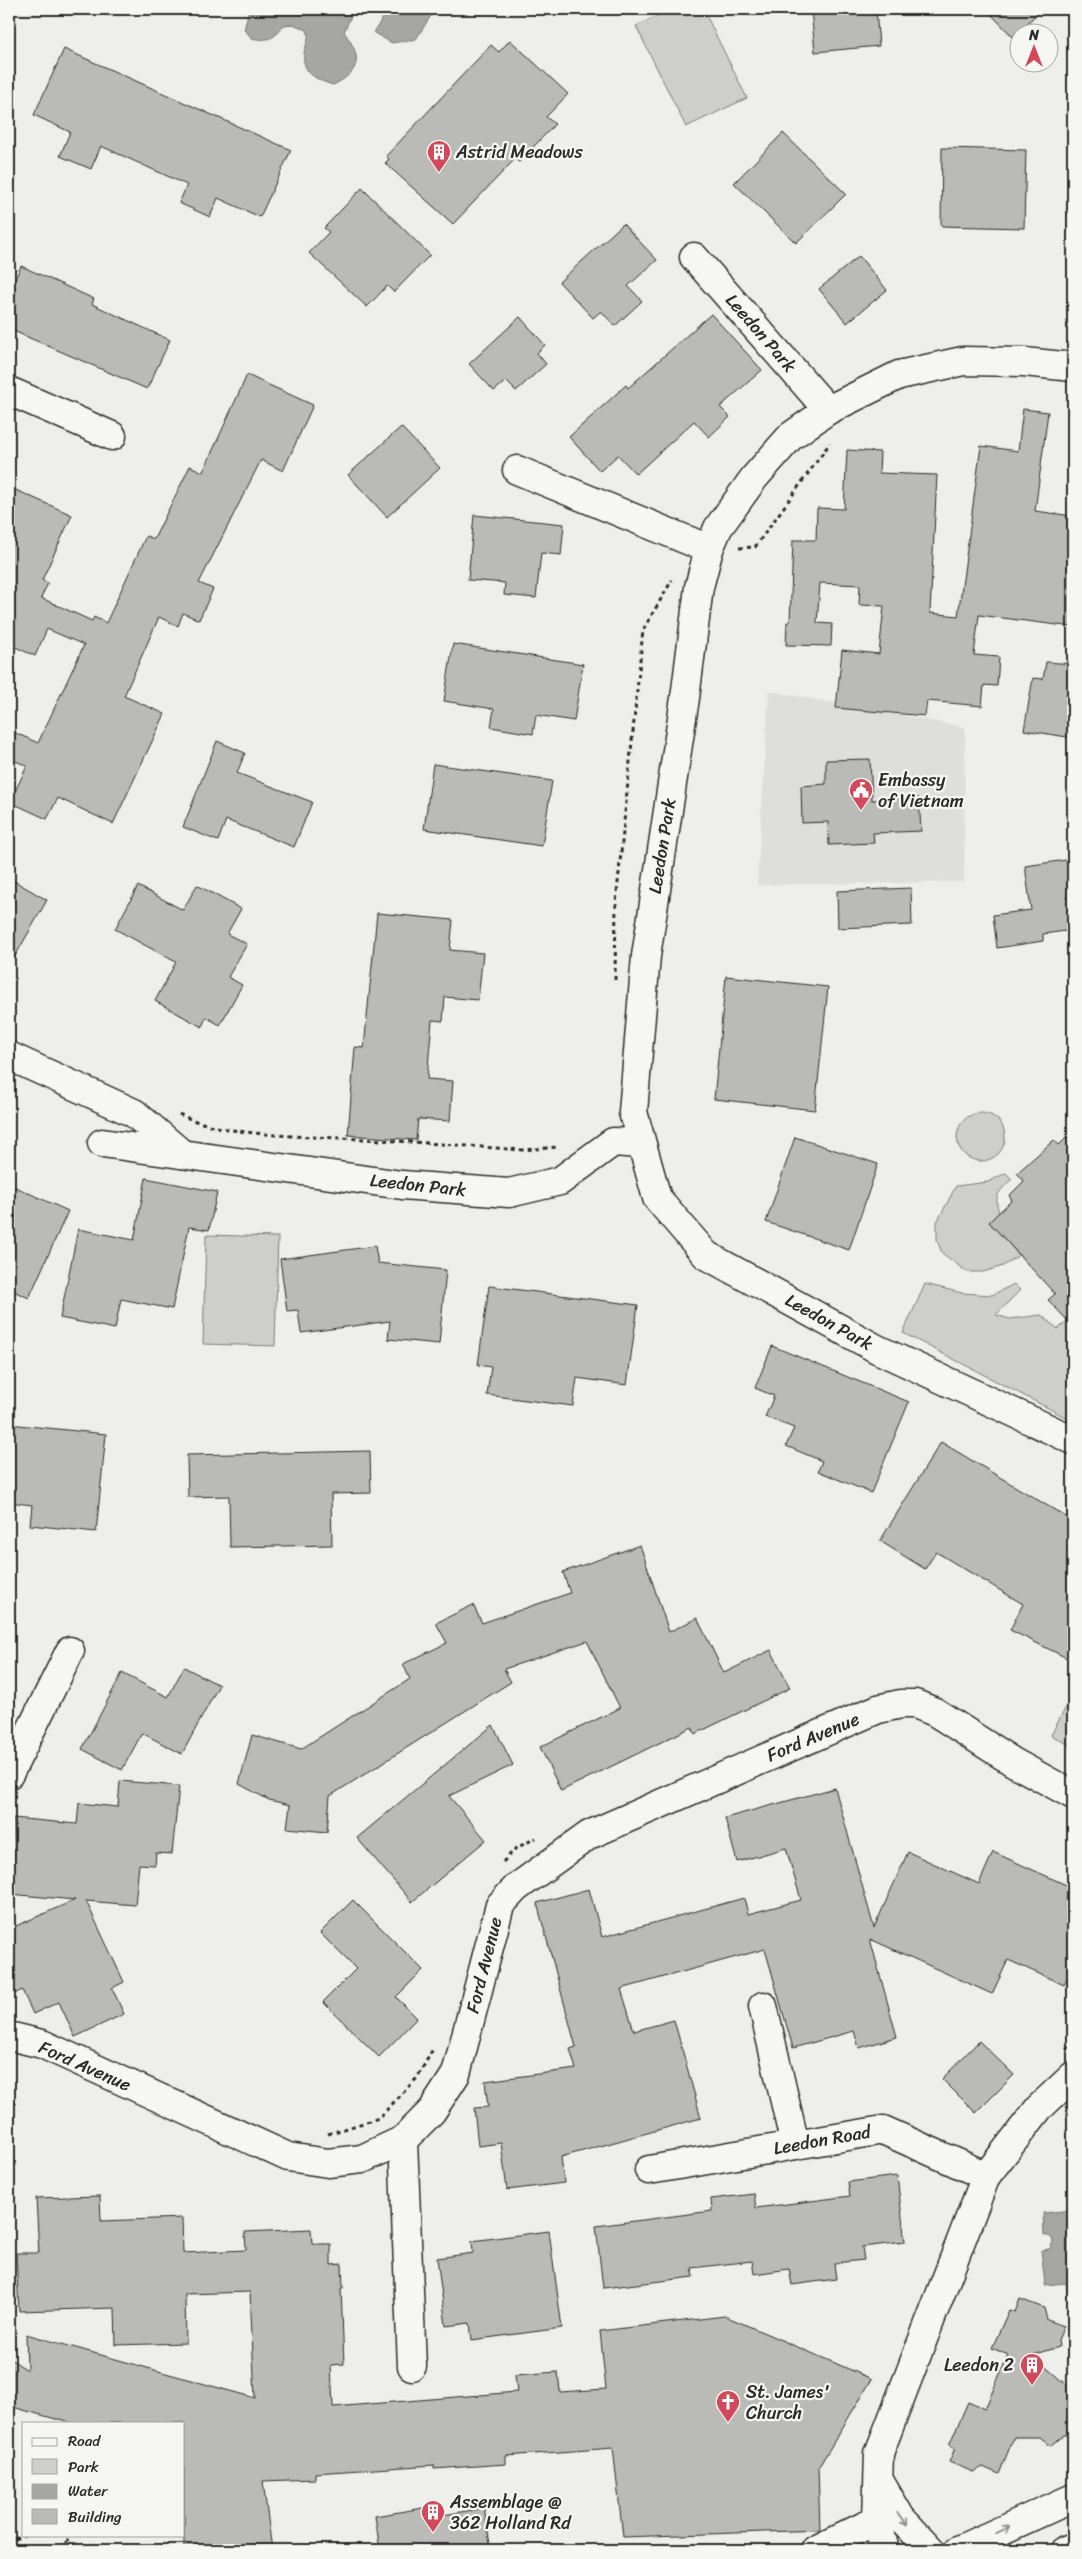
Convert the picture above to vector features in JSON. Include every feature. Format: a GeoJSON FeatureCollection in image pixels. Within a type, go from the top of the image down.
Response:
{"type":"FeatureCollection","features":[{"type":"Feature","properties":{"kind":"street","name":"Leedon Park"},"geometry":{"type":"LineString","coordinates":[[694,257],[828,410]]}},
{"type":"Feature","properties":{"kind":"street","name":"Leedon Park"},"geometry":{"type":"LineString","coordinates":[[1073,368],[1024,362],[963,361],[899,375],[828,410],[791,436],[754,478],[718,528],[709,550],[699,587],[685,698],[646,956],[633,1112],[640,1144],[657,1198],[706,1255],[878,1349],[1073,1440]]}},
{"type":"Feature","properties":{"kind":"street"},"geometry":{"type":"LineString","coordinates":[[9,392],[112,436]]}},
{"type":"Feature","properties":{"kind":"street"},"geometry":{"type":"LineString","coordinates":[[517,470],[709,550]]}},
{"type":"Feature","properties":{"kind":"street"},"geometry":{"type":"LineString","coordinates":[[9,1056],[134,1113],[182,1154]]}},
{"type":"Feature","properties":{"kind":"street","name":"Leedon Park"},"geometry":{"type":"LineString","coordinates":[[102,1143],[402,1185],[509,1193],[560,1181],[613,1142],[640,1144]]}},
{"type":"Feature","properties":{"kind":"street"},"geometry":{"type":"LineString","coordinates":[[9,1774],[70,1651]]}},
{"type":"Feature","properties":{"kind":"street","name":"Ford Avenue"},"geometry":{"type":"LineString","coordinates":[[9,2036],[42,2044],[288,2157],[328,2163],[362,2159],[403,2140],[432,2112],[456,2074],[500,1904],[516,1888],[589,1835],[878,1709],[901,1704],[915,1704],[935,1712],[1012,1762],[1073,1795]]}},
{"type":"Feature","properties":{"kind":"street"},"geometry":{"type":"LineString","coordinates":[[763,2006],[795,2145]]}},
{"type":"Feature","properties":{"kind":"street"},"geometry":{"type":"LineString","coordinates":[[885,2550],[878,2520],[879,2453],[986,2176],[1039,2108],[1073,2076]]}},
{"type":"Feature","properties":{"kind":"street","name":"Leedon Road"},"geometry":{"type":"LineString","coordinates":[[649,2170],[883,2130],[986,2176]]}},
{"type":"Feature","properties":{"kind":"street"},"geometry":{"type":"LineString","coordinates":[[403,2140],[412,2366]]}},
{"type":"Feature","properties":{"kind":"street"},"geometry":{"type":"LineString","coordinates":[[880,2482],[900,2518],[931,2550]]}},
{"type":"Feature","properties":{"kind":"street"},"geometry":{"type":"LineString","coordinates":[[958,2550],[1073,2498]]}},
{"type":"Feature","properties":{"kind":"street"},"geometry":{"type":"LineString","coordinates":[[815,2550],[878,2520]]}},
{"type":"Feature","properties":{"kind":"street"},"geometry":{"type":"LineString","coordinates":[[1065,2550],[1073,2546]]}},
{"type":"Feature","properties":{"kind":"path"},"geometry":{"type":"LineString","coordinates":[[709,550],[756,547],[831,442]]}},
{"type":"Feature","properties":{"kind":"path"},"geometry":{"type":"LineString","coordinates":[[615,982],[616,903],[644,630],[676,573]]}},
{"type":"Feature","properties":{"kind":"path"},"geometry":{"type":"LineString","coordinates":[[283,1135],[522,1150],[568,1146]]}},
{"type":"Feature","properties":{"kind":"path"},"geometry":{"type":"LineString","coordinates":[[498,1867],[516,1848],[541,1835]]}},
{"type":"Feature","properties":{"kind":"path"},"geometry":{"type":"LineString","coordinates":[[327,2134],[378,2118],[417,2078],[435,2045]]}},
{"type":"Feature","properties":{"kind":"path"},"geometry":{"type":"LineString","coordinates":[[9,2544],[11,2540],[24,2536]]}},
{"type":"Feature","properties":{"kind":"path"},"geometry":{"type":"LineString","coordinates":[[62,2550],[70,2536]]}},
{"type":"Feature","properties":{"kind":"shaded area"},"geometry":{"type":"Polygon","coordinates":[[[769,691],[965,727],[964,882],[757,885],[769,691]]]}},
{"type":"Feature","properties":{"kind":"green space"},"geometry":{"type":"Polygon","coordinates":[[[672,9],[703,9],[747,98],[686,127],[636,26],[672,9]]]}},
{"type":"Feature","properties":{"kind":"green space"},"geometry":{"type":"Polygon","coordinates":[[[976,1113],[986,1113],[995,1117],[1001,1123],[1004,1128],[1004,1146],[995,1157],[986,1161],[976,1161],[967,1157],[961,1151],[957,1142],[957,1132],[961,1123],[967,1117],[976,1113]]]}},
{"type":"Feature","properties":{"kind":"green space"},"geometry":{"type":"Polygon","coordinates":[[[1006,1173],[1012,1179],[997,1197],[999,1212],[989,1222],[1019,1255],[1003,1266],[983,1272],[967,1272],[942,1253],[937,1240],[937,1222],[956,1186],[988,1182],[1006,1173]]]}},
{"type":"Feature","properties":{"kind":"green space"},"geometry":{"type":"Polygon","coordinates":[[[206,1235],[278,1237],[275,1346],[203,1344],[206,1235]]]}},
{"type":"Feature","properties":{"kind":"green space"},"geometry":{"type":"Polygon","coordinates":[[[925,1284],[962,1293],[992,1295],[1014,1284],[1020,1290],[996,1315],[1010,1319],[1041,1315],[1058,1329],[1073,1317],[1073,1421],[903,1333],[925,1284]]]}},
{"type":"Feature","properties":{"kind":"green space"},"geometry":{"type":"Polygon","coordinates":[[[1073,1694],[1073,1747],[1051,1735],[1073,1694]]]}},
{"type":"Feature","properties":{"kind":"water"},"geometry":{"type":"Polygon","coordinates":[[[249,9],[354,9],[344,32],[354,48],[356,62],[354,68],[343,80],[333,85],[321,81],[311,75],[305,66],[304,53],[308,39],[307,30],[293,24],[284,25],[271,38],[252,38],[244,30],[249,9]]]}},
{"type":"Feature","properties":{"kind":"water"},"geometry":{"type":"Polygon","coordinates":[[[387,9],[423,9],[426,13],[432,14],[416,39],[392,43],[374,33],[387,9]]]}},
{"type":"Feature","properties":{"kind":"water"},"geometry":{"type":"Polygon","coordinates":[[[1073,2210],[1073,2296],[1068,2297],[1066,2283],[1045,2285],[1041,2250],[1050,2249],[1053,2242],[1051,2237],[1044,2235],[1043,2213],[1073,2210]]]}},
{"type":"Feature","properties":{"kind":"building"},"geometry":{"type":"Polygon","coordinates":[[[811,9],[876,9],[879,46],[815,52],[811,9]]]}},
{"type":"Feature","properties":{"kind":"building"},"geometry":{"type":"Polygon","coordinates":[[[986,9],[1042,9],[1029,22],[1010,22],[1010,34],[986,9]]]}},
{"type":"Feature","properties":{"kind":"building","name":"Astrid Meadows"},"geometry":{"type":"Polygon","coordinates":[[[510,40],[568,94],[546,117],[555,124],[519,162],[515,159],[453,224],[385,163],[389,159],[386,156],[491,45],[499,52],[510,40]]]}},
{"type":"Feature","properties":{"kind":"building"},"geometry":{"type":"Polygon","coordinates":[[[64,49],[291,150],[260,217],[218,198],[210,217],[179,203],[187,185],[101,146],[91,169],[60,156],[70,132],[34,115],[64,49]]]}},
{"type":"Feature","properties":{"kind":"building"},"geometry":{"type":"Polygon","coordinates":[[[783,133],[846,194],[796,243],[734,183],[783,133]]]}},
{"type":"Feature","properties":{"kind":"building"},"geometry":{"type":"Polygon","coordinates":[[[942,148],[1026,150],[1024,228],[941,226],[942,148]]]}},
{"type":"Feature","properties":{"kind":"building"},"geometry":{"type":"Polygon","coordinates":[[[362,188],[430,255],[394,292],[387,286],[367,307],[309,253],[329,232],[324,228],[362,188]]]}},
{"type":"Feature","properties":{"kind":"building"},"geometry":{"type":"Polygon","coordinates":[[[623,224],[657,260],[628,286],[642,301],[615,326],[601,311],[593,318],[559,282],[623,224]]]}},
{"type":"Feature","properties":{"kind":"building"},"geometry":{"type":"Polygon","coordinates":[[[859,256],[887,290],[847,323],[819,289],[859,256]]]}},
{"type":"Feature","properties":{"kind":"building"},"geometry":{"type":"Polygon","coordinates":[[[21,266],[94,299],[92,304],[170,340],[147,389],[9,329],[9,292],[21,266]]]}},
{"type":"Feature","properties":{"kind":"building"},"geometry":{"type":"Polygon","coordinates":[[[711,314],[762,370],[720,407],[730,417],[709,437],[694,421],[636,474],[618,455],[600,471],[569,437],[626,385],[628,388],[711,314]]]}},
{"type":"Feature","properties":{"kind":"building"},"geometry":{"type":"Polygon","coordinates":[[[520,317],[545,345],[537,353],[546,364],[516,391],[506,381],[494,391],[469,364],[520,317]]]}},
{"type":"Feature","properties":{"kind":"building"},"geometry":{"type":"Polygon","coordinates":[[[247,375],[313,405],[283,471],[261,460],[199,583],[213,589],[199,620],[183,613],[178,626],[159,617],[124,696],[165,714],[113,824],[58,798],[47,819],[10,802],[27,766],[9,758],[9,730],[38,743],[84,645],[47,629],[35,656],[9,644],[9,487],[72,515],[42,580],[48,583],[41,598],[92,621],[94,617],[106,623],[146,536],[154,539],[190,466],[203,472],[247,375]]]}},
{"type":"Feature","properties":{"kind":"building"},"geometry":{"type":"Polygon","coordinates":[[[1023,409],[1048,412],[1035,511],[1073,516],[1073,627],[979,615],[974,655],[999,657],[997,686],[984,685],[982,706],[927,701],[925,716],[836,708],[842,650],[879,654],[884,606],[859,605],[860,585],[820,583],[817,623],[832,624],[831,646],[786,645],[787,622],[790,622],[793,540],[816,540],[817,508],[844,509],[847,450],[880,452],[879,473],[937,475],[930,613],[958,616],[981,446],[1018,451],[1023,409]]]}},
{"type":"Feature","properties":{"kind":"building"},"geometry":{"type":"Polygon","coordinates":[[[401,427],[440,468],[387,517],[348,475],[401,427]]]}},
{"type":"Feature","properties":{"kind":"building"},"geometry":{"type":"Polygon","coordinates":[[[474,515],[564,524],[561,555],[541,553],[536,598],[504,595],[505,583],[468,580],[474,515]]]}},
{"type":"Feature","properties":{"kind":"building"},"geometry":{"type":"Polygon","coordinates":[[[453,644],[583,664],[574,721],[536,715],[533,734],[491,727],[494,709],[444,701],[453,644]]]}},
{"type":"Feature","properties":{"kind":"building"},"geometry":{"type":"Polygon","coordinates":[[[1046,662],[1073,664],[1073,738],[1024,730],[1033,678],[1043,679],[1046,662]]]}},
{"type":"Feature","properties":{"kind":"building"},"geometry":{"type":"Polygon","coordinates":[[[217,741],[245,753],[237,773],[312,802],[294,847],[226,820],[218,841],[183,827],[217,741]]]}},
{"type":"Feature","properties":{"kind":"building","name":"Embassy of Vietnam"},"geometry":{"type":"Polygon","coordinates":[[[870,759],[872,800],[919,798],[921,831],[873,833],[874,843],[829,845],[828,822],[802,823],[801,786],[826,784],[826,760],[870,759]]]}},
{"type":"Feature","properties":{"kind":"building"},"geometry":{"type":"Polygon","coordinates":[[[433,764],[552,781],[542,846],[424,829],[433,764]]]}},
{"type":"Feature","properties":{"kind":"building"},"geometry":{"type":"Polygon","coordinates":[[[1073,859],[1073,930],[1043,934],[1043,941],[997,948],[993,915],[1031,910],[1025,866],[1073,859]]]}},
{"type":"Feature","properties":{"kind":"building"},"geometry":{"type":"Polygon","coordinates":[[[9,878],[47,900],[9,967],[9,878]]]}},
{"type":"Feature","properties":{"kind":"building"},"geometry":{"type":"Polygon","coordinates":[[[197,885],[241,909],[227,934],[247,944],[228,977],[242,985],[220,1025],[206,1017],[202,1027],[155,1001],[176,962],[115,929],[138,886],[183,910],[197,885]]]}},
{"type":"Feature","properties":{"kind":"building"},"geometry":{"type":"Polygon","coordinates":[[[911,888],[912,925],[838,928],[837,891],[911,888]]]}},
{"type":"Feature","properties":{"kind":"building"},"geometry":{"type":"Polygon","coordinates":[[[377,913],[453,920],[450,950],[483,953],[478,1000],[445,997],[443,1021],[432,1020],[427,1079],[453,1081],[450,1121],[418,1119],[416,1140],[348,1135],[355,1047],[364,1048],[377,913]]]}},
{"type":"Feature","properties":{"kind":"building"},"geometry":{"type":"Polygon","coordinates":[[[726,976],[828,987],[815,1110],[714,1099],[726,976]]]}},
{"type":"Feature","properties":{"kind":"building"},"geometry":{"type":"Polygon","coordinates":[[[1073,1132],[1073,1326],[1048,1300],[1055,1294],[989,1222],[1012,1200],[1009,1196],[1024,1181],[1017,1173],[1054,1140],[1059,1145],[1073,1132]]]}},
{"type":"Feature","properties":{"kind":"building"},"geometry":{"type":"Polygon","coordinates":[[[795,1137],[878,1164],[849,1250],[766,1222],[795,1137]]]}},
{"type":"Feature","properties":{"kind":"building"},"geometry":{"type":"Polygon","coordinates":[[[146,1178],[217,1192],[209,1230],[189,1227],[172,1309],[121,1299],[115,1329],[60,1318],[78,1229],[134,1240],[146,1178]]]}},
{"type":"Feature","properties":{"kind":"building"},"geometry":{"type":"Polygon","coordinates":[[[9,1184],[68,1211],[29,1298],[9,1289],[9,1184]]]}},
{"type":"Feature","properties":{"kind":"building"},"geometry":{"type":"Polygon","coordinates":[[[375,1246],[378,1263],[446,1270],[439,1344],[388,1339],[390,1321],[301,1333],[298,1310],[287,1311],[280,1259],[375,1246]]]}},
{"type":"Feature","properties":{"kind":"building"},"geometry":{"type":"Polygon","coordinates":[[[489,1286],[638,1305],[627,1385],[577,1378],[573,1406],[487,1395],[491,1367],[478,1365],[489,1286]]]}},
{"type":"Feature","properties":{"kind":"building"},"geometry":{"type":"Polygon","coordinates":[[[772,1346],[909,1402],[871,1493],[818,1471],[822,1461],[786,1446],[794,1428],[765,1417],[774,1396],[755,1388],[772,1346]]]}},
{"type":"Feature","properties":{"kind":"building"},"geometry":{"type":"Polygon","coordinates":[[[9,1424],[106,1434],[96,1532],[30,1525],[32,1505],[9,1502],[9,1424]]]}},
{"type":"Feature","properties":{"kind":"building"},"geometry":{"type":"Polygon","coordinates":[[[941,1442],[1073,1521],[1073,1661],[1010,1630],[1023,1604],[936,1552],[925,1569],[880,1541],[941,1442]]]}},
{"type":"Feature","properties":{"kind":"building"},"geometry":{"type":"Polygon","coordinates":[[[370,1451],[371,1493],[331,1494],[332,1545],[230,1547],[229,1496],[188,1497],[187,1455],[370,1451]]]}},
{"type":"Feature","properties":{"kind":"building"},"geometry":{"type":"Polygon","coordinates":[[[640,1545],[669,1632],[697,1618],[724,1673],[771,1650],[790,1688],[695,1734],[692,1727],[561,1791],[540,1747],[620,1708],[587,1641],[504,1669],[511,1682],[330,1796],[327,1832],[287,1828],[290,1805],[269,1800],[239,1784],[252,1735],[301,1749],[410,1679],[403,1664],[447,1643],[436,1623],[473,1605],[482,1623],[570,1593],[563,1572],[640,1545]]]}},
{"type":"Feature","properties":{"kind":"building"},"geometry":{"type":"Polygon","coordinates":[[[184,1667],[219,1685],[182,1754],[142,1733],[122,1770],[82,1749],[122,1673],[168,1697],[184,1667]]]}},
{"type":"Feature","properties":{"kind":"building"},"geometry":{"type":"Polygon","coordinates":[[[493,1725],[513,1765],[449,1796],[486,1840],[412,1902],[357,1838],[493,1725]]]}},
{"type":"Feature","properties":{"kind":"building"},"geometry":{"type":"Polygon","coordinates":[[[120,1781],[179,1786],[172,1854],[156,1853],[155,1865],[139,1864],[135,1905],[86,1901],[124,1982],[112,1988],[124,2014],[75,2037],[59,2002],[33,2014],[22,1990],[9,1997],[9,1929],[75,1900],[9,1894],[13,1818],[77,1824],[79,1803],[118,1807],[120,1781]]]}},
{"type":"Feature","properties":{"kind":"building"},"geometry":{"type":"Polygon","coordinates":[[[835,1788],[874,1928],[908,1852],[979,1884],[993,1852],[1073,1888],[1073,1966],[1064,1985],[1008,1960],[992,1994],[870,1939],[897,2037],[859,2048],[854,2031],[793,2048],[765,1949],[621,1989],[634,2031],[674,2020],[701,2118],[561,2157],[564,2183],[507,2190],[501,2143],[478,2146],[474,2108],[488,2107],[485,2081],[576,2069],[570,2049],[576,2047],[537,1903],[589,1889],[602,1937],[744,1898],[748,1914],[801,1900],[786,1848],[737,1862],[725,1818],[835,1788]]]}},
{"type":"Feature","properties":{"kind":"building"},"geometry":{"type":"Polygon","coordinates":[[[353,1900],[423,1970],[396,1997],[417,2018],[379,2057],[323,2002],[356,1969],[320,1933],[353,1900]]]}},
{"type":"Feature","properties":{"kind":"building"},"geometry":{"type":"Polygon","coordinates":[[[979,2041],[1014,2075],[976,2113],[942,2079],[979,2041]]]}},
{"type":"Feature","properties":{"kind":"building"},"geometry":{"type":"Polygon","coordinates":[[[897,2176],[905,2242],[862,2247],[864,2260],[834,2263],[836,2279],[792,2285],[789,2269],[754,2274],[752,2261],[692,2268],[694,2277],[603,2288],[596,2226],[712,2211],[711,2199],[754,2194],[756,2208],[850,2196],[848,2182],[897,2176]]]}},
{"type":"Feature","properties":{"kind":"building"},"geometry":{"type":"Polygon","coordinates":[[[100,2196],[101,2221],[182,2218],[183,2253],[246,2250],[245,2232],[311,2229],[312,2244],[331,2244],[331,2265],[342,2264],[344,2364],[331,2365],[333,2407],[517,2392],[515,2375],[558,2372],[560,2392],[606,2389],[600,2331],[725,2316],[872,2379],[818,2468],[820,2530],[623,2537],[613,2448],[506,2456],[506,2464],[434,2469],[434,2465],[315,2473],[315,2479],[263,2481],[272,2550],[184,2550],[185,2422],[66,2422],[9,2406],[9,2358],[27,2370],[26,2334],[255,2398],[250,2292],[185,2294],[186,2343],[116,2345],[115,2308],[19,2311],[16,2253],[39,2253],[36,2198],[100,2196]]]}},
{"type":"Feature","properties":{"kind":"building"},"geometry":{"type":"Polygon","coordinates":[[[549,2231],[562,2328],[472,2340],[470,2323],[446,2326],[437,2258],[473,2253],[472,2241],[549,2231]]]}},
{"type":"Feature","properties":{"kind":"building","name":"Leedon 2"},"geometry":{"type":"Polygon","coordinates":[[[1020,2299],[1044,2308],[1047,2320],[1064,2326],[1058,2340],[1059,2347],[1033,2355],[1073,2390],[1073,2435],[1064,2435],[1051,2446],[1040,2437],[1014,2437],[999,2474],[983,2467],[973,2472],[949,2462],[955,2448],[949,2445],[968,2402],[985,2409],[1008,2355],[992,2348],[1009,2310],[1015,2312],[1020,2299]]]}},
{"type":"Feature","properties":{"kind":"building","name":"Assemblage @ 362 Holland Rd"},"geometry":{"type":"Polygon","coordinates":[[[441,2505],[443,2515],[484,2508],[491,2550],[380,2550],[375,2516],[441,2505]]]}},
{"type":"Feature","properties":{"kind":"place","name":"Astrid Meadows"},"geometry":{"type":"Point","coordinates":[439,173]}},
{"type":"Feature","properties":{"kind":"place","name":"Embassy of Vietnam"},"geometry":{"type":"Point","coordinates":[861,811]}},
{"type":"Feature","properties":{"kind":"place","name":"Leedon 2"},"geometry":{"type":"Point","coordinates":[1032,2386]}},
{"type":"Feature","properties":{"kind":"place","name":"St. James' Church"},"geometry":{"type":"Point","coordinates":[728,2423]}},
{"type":"Feature","properties":{"kind":"place","name":"Assemblage @ 362 Holland Rd"},"geometry":{"type":"Point","coordinates":[433,2533]}}]}
